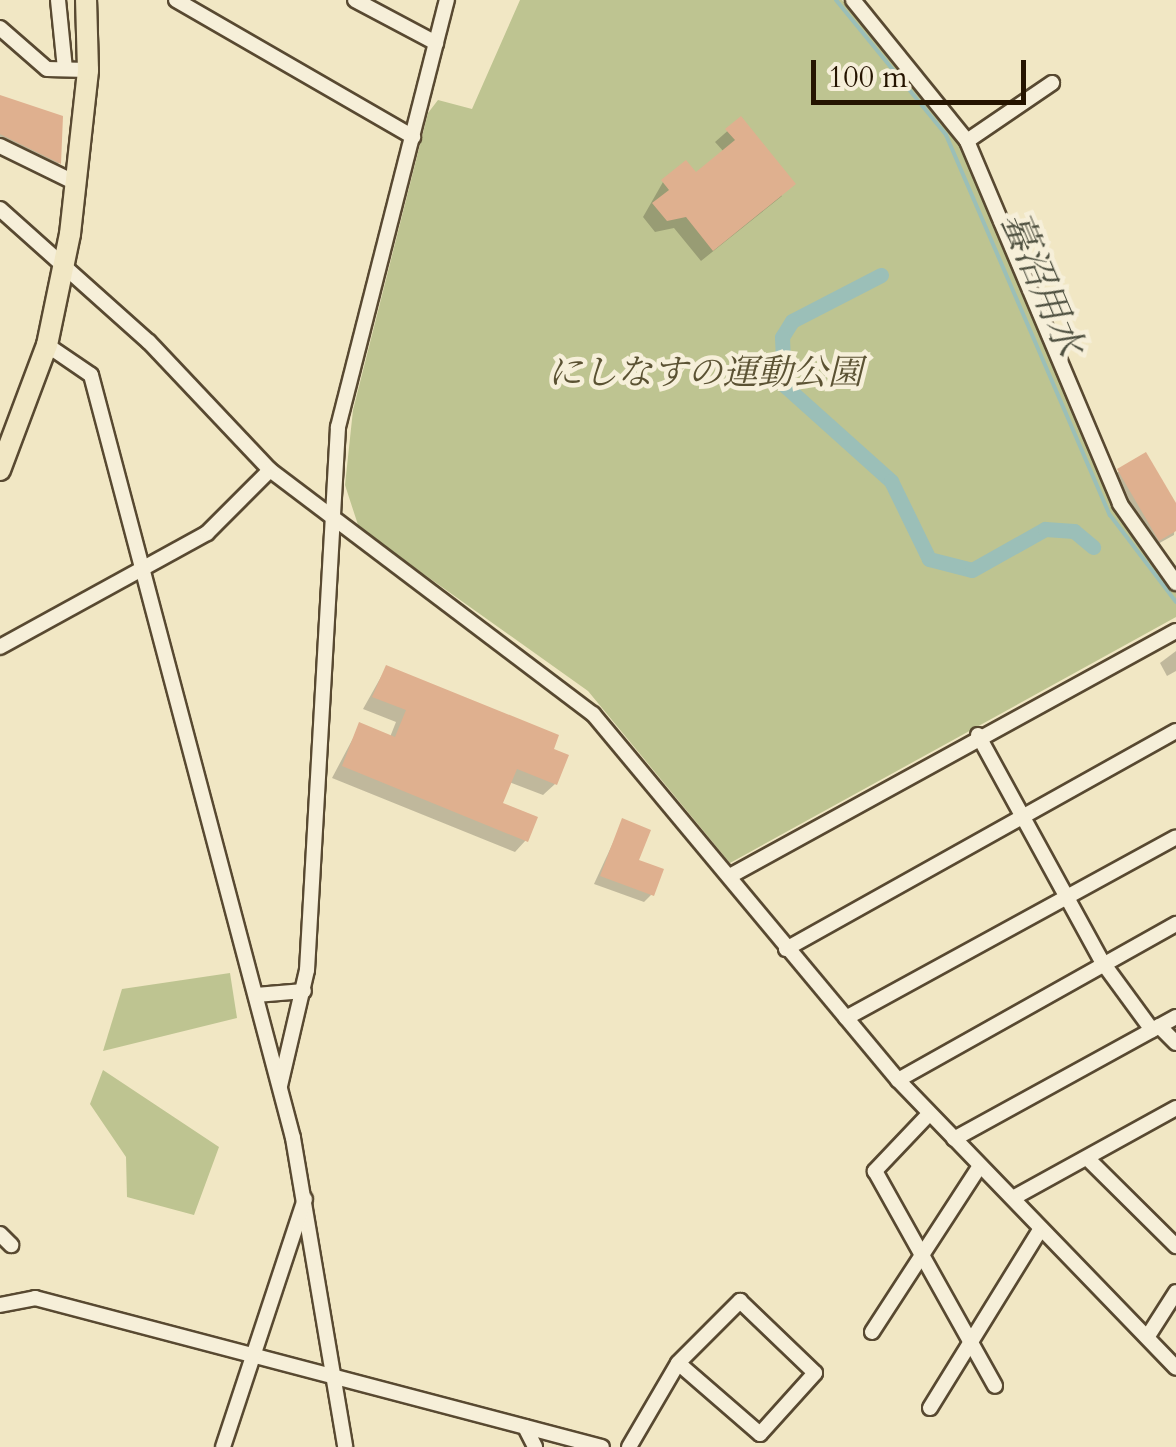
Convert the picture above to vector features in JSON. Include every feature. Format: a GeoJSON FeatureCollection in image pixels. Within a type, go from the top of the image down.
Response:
{"type":"FeatureCollection","features":[{"type":"Feature","properties":{"kind":"highway"},"geometry":{"type":"LineString","coordinates":[[0,470],[47,345],[63,272],[78,184],[88,70],[86,0]]}},
{"type":"Feature","properties":{"kind":"street"},"geometry":{"type":"LineString","coordinates":[[58,0],[65,69]]}},
{"type":"Feature","properties":{"kind":"street"},"geometry":{"type":"LineString","coordinates":[[176,0],[413,138]]}},
{"type":"Feature","properties":{"kind":"street"},"geometry":{"type":"LineString","coordinates":[[355,0],[436,43]]}},
{"type":"Feature","properties":{"kind":"street"},"geometry":{"type":"LineString","coordinates":[[280,1086],[304,990],[342,404],[447,0]]}},
{"type":"Feature","properties":{"kind":"street"},"geometry":{"type":"LineString","coordinates":[[853,0],[967,141],[1120,504],[1176,583]]}},
{"type":"Feature","properties":{"kind":"street"},"geometry":{"type":"LineString","coordinates":[[0,28],[46,69],[88,70]]}},
{"type":"Feature","properties":{"kind":"street"},"geometry":{"type":"LineString","coordinates":[[967,141],[1052,83]]}},
{"type":"Feature","properties":{"kind":"street"},"geometry":{"type":"LineString","coordinates":[[0,146],[78,184]]}},
{"type":"Feature","properties":{"kind":"street"},"geometry":{"type":"LineString","coordinates":[[0,209],[63,272],[149,342],[270,470],[333,521],[564,688],[730,876],[898,1080],[1176,1368]]}},
{"type":"Feature","properties":{"kind":"street"},"geometry":{"type":"LineString","coordinates":[[47,345],[91,375],[280,1086],[306,1199],[345,1447]]}},
{"type":"Feature","properties":{"kind":"street"},"geometry":{"type":"LineString","coordinates":[[0,647],[206,533],[270,470]]}},
{"type":"Feature","properties":{"kind":"street"},"geometry":{"type":"LineString","coordinates":[[730,876],[978,735],[1176,631]]}},
{"type":"Feature","properties":{"kind":"street"},"geometry":{"type":"LineString","coordinates":[[786,948],[1020,814],[1176,731]]}},
{"type":"Feature","properties":{"kind":"street"},"geometry":{"type":"LineString","coordinates":[[978,735],[1103,963],[1156,1028],[1176,1043]]}},
{"type":"Feature","properties":{"kind":"street"},"geometry":{"type":"LineString","coordinates":[[846,1018],[1176,837]]}},
{"type":"Feature","properties":{"kind":"street"},"geometry":{"type":"LineString","coordinates":[[898,1080],[1176,924]]}},
{"type":"Feature","properties":{"kind":"street"},"geometry":{"type":"LineString","coordinates":[[256,995],[304,990]]}},
{"type":"Feature","properties":{"kind":"street"},"geometry":{"type":"LineString","coordinates":[[954,1139],[1176,1016]]}},
{"type":"Feature","properties":{"kind":"street"},"geometry":{"type":"LineString","coordinates":[[1012,1198],[1176,1108]]}},
{"type":"Feature","properties":{"kind":"street"},"geometry":{"type":"LineString","coordinates":[[930,1114],[875,1171],[920,1258],[995,1386]]}},
{"type":"Feature","properties":{"kind":"street"},"geometry":{"type":"LineString","coordinates":[[1088,1158],[1176,1246]]}},
{"type":"Feature","properties":{"kind":"street"},"geometry":{"type":"LineString","coordinates":[[872,1332],[980,1166]]}},
{"type":"Feature","properties":{"kind":"street"},"geometry":{"type":"LineString","coordinates":[[224,1447],[248,1359],[306,1199]]}},
{"type":"Feature","properties":{"kind":"street"},"geometry":{"type":"LineString","coordinates":[[930,1408],[1041,1228]]}},
{"type":"Feature","properties":{"kind":"street"},"geometry":{"type":"LineString","coordinates":[[1148,1336],[1176,1292]]}},
{"type":"Feature","properties":{"kind":"street"},"geometry":{"type":"LineString","coordinates":[[0,1305],[35,1298],[248,1359],[602,1447]]}},
{"type":"Feature","properties":{"kind":"street"},"geometry":{"type":"LineString","coordinates":[[629,1447],[678,1362],[740,1300],[815,1373],[760,1434],[678,1362]]}},
{"type":"Feature","properties":{"kind":"street"},"geometry":{"type":"LineString","coordinates":[[525,1428],[535,1447]]}},
{"type":"Feature","properties":{"kind":"green space","name":"にしなすの運動公園"},"geometry":{"type":"Polygon","coordinates":[[[520,0],[842,0],[852,9],[961,146],[1115,508],[1176,593],[1176,617],[730,863],[588,691],[359,528],[345,485],[353,410],[428,113],[438,100],[472,109],[520,0]]]}},
{"type":"Feature","properties":{"kind":"green space"},"geometry":{"type":"Polygon","coordinates":[[[230,973],[237,1018],[103,1051],[122,989],[230,973]]]}},
{"type":"Feature","properties":{"kind":"green space"},"geometry":{"type":"Polygon","coordinates":[[[103,1070],[219,1147],[194,1215],[127,1197],[126,1157],[90,1104],[103,1070]]]}},
{"type":"Feature","properties":{"kind":"building"},"geometry":{"type":"Polygon","coordinates":[[[0,95],[63,116],[61,164],[0,134],[0,95]]]}},
{"type":"Feature","properties":{"kind":"building"},"geometry":{"type":"Polygon","coordinates":[[[741,116],[796,184],[713,251],[686,217],[667,221],[652,203],[669,190],[661,180],[686,160],[696,172],[735,140],[725,129],[741,116]]]}},
{"type":"Feature","properties":{"kind":"building"},"geometry":{"type":"Polygon","coordinates":[[[1146,452],[1176,503],[1176,531],[1159,541],[1117,469],[1146,452]]]}},
{"type":"Feature","properties":{"kind":"building"},"geometry":{"type":"Polygon","coordinates":[[[386,665],[559,735],[554,749],[569,755],[557,785],[517,769],[503,803],[538,817],[528,842],[342,766],[359,722],[395,737],[406,710],[372,697],[386,665]]]}},
{"type":"Feature","properties":{"kind":"building"},"geometry":{"type":"Polygon","coordinates":[[[622,818],[651,830],[639,860],[664,869],[654,896],[600,876],[622,818]]]}},
{"type":"Feature","properties":{"kind":"waterway","name":"蟇沼用水"},"geometry":{"type":"LineString","coordinates":[[836,0],[946,135],[1110,515],[1176,602]]}},
{"type":"Feature","properties":{"kind":"waterway"},"geometry":{"type":"LineString","coordinates":[[881,275],[792,321],[782,337],[784,385],[891,481],[929,559],[972,570],[1045,529],[1074,531],[1093,547]]}}]}
